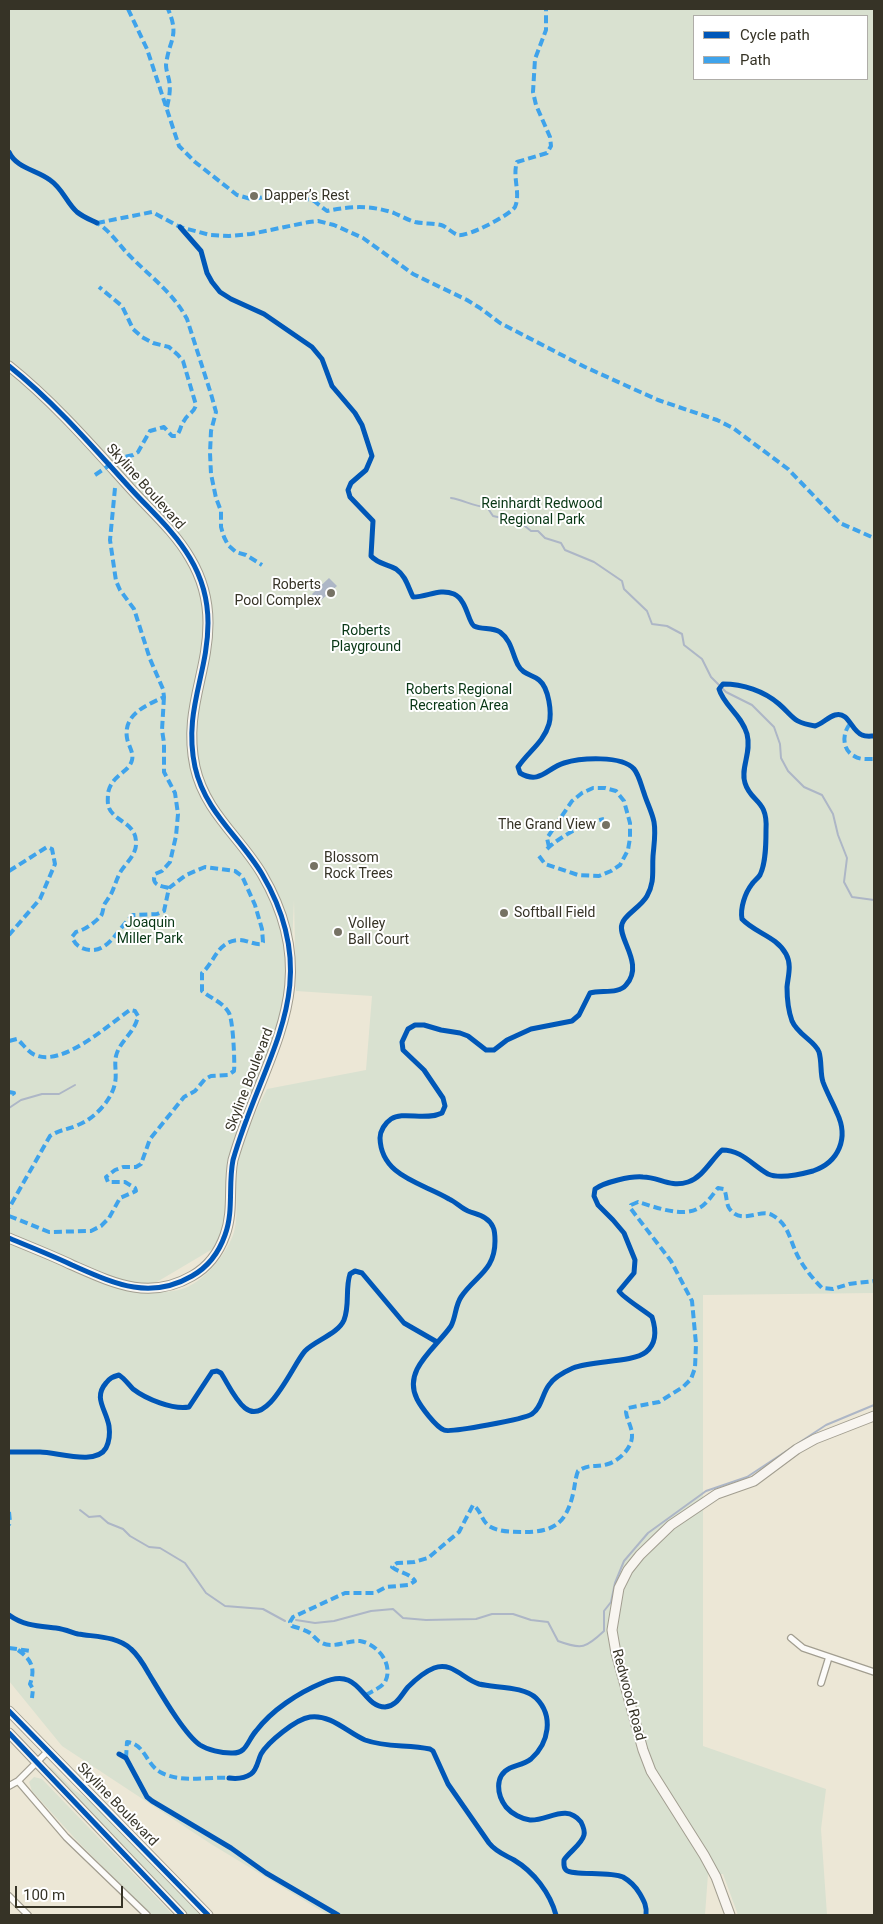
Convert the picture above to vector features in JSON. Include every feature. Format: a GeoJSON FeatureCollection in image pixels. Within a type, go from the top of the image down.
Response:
{"type":"FeatureCollection","features":[{"type":"Feature","properties":{"kind":"main road","name":"Skyline Boulevard"},"geometry":{"type":"LineString","coordinates":[[9,366],[60,412],[153,513],[184,549],[199,576],[208,610],[208,630],[191,719],[191,741],[195,768],[199,781],[212,807],[259,870],[276,901],[289,943],[291,968],[289,999],[283,1022],[233,1160],[230,1218],[226,1233],[220,1247],[208,1264],[196,1274],[173,1285],[162,1288],[135,1288],[105,1279],[9,1238]]}},
{"type":"Feature","properties":{"kind":"main road","name":"Redwood Road"},"geometry":{"type":"LineString","coordinates":[[730,1915],[716,1877],[651,1770],[643,1750],[616,1653],[612,1630],[619,1588],[628,1570],[640,1555],[671,1524],[717,1494],[754,1481],[797,1449],[815,1439],[874,1416]]}},
{"type":"Feature","properties":{"kind":"main road","name":"Skyline Boulevard"},"geometry":{"type":"LineString","coordinates":[[9,1711],[208,1915]]}},
{"type":"Feature","properties":{"kind":"main road","name":"Skyline Boulevard"},"geometry":{"type":"LineString","coordinates":[[9,1733],[182,1915]]}},
{"type":"Feature","properties":{"kind":"street"},"geometry":{"type":"LineString","coordinates":[[791,1638],[803,1648],[874,1672]]}},
{"type":"Feature","properties":{"kind":"street"},"geometry":{"type":"LineString","coordinates":[[821,1684],[829,1657]]}},
{"type":"Feature","properties":{"kind":"street"},"geometry":{"type":"LineString","coordinates":[[9,1786],[18,1781],[48,1751]]}},
{"type":"Feature","properties":{"kind":"street"},"geometry":{"type":"LineString","coordinates":[[18,1781],[66,1837],[146,1915]]}},
{"type":"Feature","properties":{"kind":"street"},"geometry":{"type":"LineString","coordinates":[[9,1896],[28,1915]]}},
{"type":"Feature","properties":{"kind":"green space","name":"Reinhardt Redwood Regional Park"},"geometry":{"type":"Polygon","coordinates":[[[9,9],[874,9],[874,1293],[703,1295],[703,1746],[826,1789],[821,1829],[827,1915],[738,1915],[723,1874],[708,1874],[705,1915],[328,1915],[211,1844],[62,1746],[9,1681],[9,9]],[[294,900],[290,990],[240,1138],[226,1241],[140,1292],[174,1291],[193,1284],[208,1272],[227,1248],[236,1224],[238,1163],[250,1125],[267,1089],[366,1070],[372,996],[296,991],[294,900]]]}},
{"type":"Feature","properties":{"kind":"green space"},"geometry":{"type":"Polygon","coordinates":[[[45,1766],[52,1768],[74,1790],[89,1800],[201,1915],[188,1915],[45,1766]]]}},
{"type":"Feature","properties":{"kind":"green space"},"geometry":{"type":"Polygon","coordinates":[[[34,1777],[42,1779],[173,1915],[152,1915],[79,1843],[32,1791],[29,1782],[34,1777]]]}},
{"type":"Feature","properties":{"kind":"water"},"geometry":{"type":"Polygon","coordinates":[[[329,578],[337,586],[319,602],[312,594],[329,578]]]}},
{"type":"Feature","properties":{"kind":"waterway"},"geometry":{"type":"LineString","coordinates":[[451,498],[487,507],[493,516],[520,522],[531,531],[538,531],[545,538],[561,543],[565,550],[594,562],[622,581],[624,589],[647,611],[652,624],[667,626],[682,634],[684,645],[702,659],[711,677],[726,692],[752,705],[774,727],[780,744],[781,758],[788,771],[804,787],[822,795],[833,814],[838,835],[847,858],[844,882],[852,897],[874,900]]}},
{"type":"Feature","properties":{"kind":"waterway"},"geometry":{"type":"LineString","coordinates":[[9,1108],[21,1100],[42,1094],[59,1094],[75,1085]]}},
{"type":"Feature","properties":{"kind":"waterway"},"geometry":{"type":"LineString","coordinates":[[296,1620],[315,1623],[334,1621],[371,1611],[393,1609],[403,1618],[426,1620],[476,1619],[492,1614],[513,1614],[531,1620],[548,1622],[558,1641],[573,1646],[583,1646],[593,1641],[604,1631],[604,1611],[611,1602],[615,1583],[624,1561],[648,1533],[706,1491],[747,1477],[826,1425],[874,1405]]}},
{"type":"Feature","properties":{"kind":"waterway"},"geometry":{"type":"LineString","coordinates":[[80,1510],[89,1517],[100,1516],[108,1523],[123,1529],[130,1536],[149,1547],[160,1548],[185,1563],[206,1593],[225,1606],[263,1609],[285,1621]]}},
{"type":"Feature","properties":{"kind":"marked path"},"geometry":{"type":"LineString","coordinates":[[128,9],[147,49],[179,146],[195,162],[237,195],[251,199],[287,194],[314,201],[327,211],[352,207],[377,209],[394,213],[415,222],[441,225],[458,235],[470,233],[512,211],[517,202],[515,173],[517,162],[547,153],[551,146],[550,137],[536,105],[533,92],[535,59],[546,30],[546,9]]}},
{"type":"Feature","properties":{"kind":"marked path"},"geometry":{"type":"LineString","coordinates":[[167,107],[170,87],[166,65],[173,38],[173,26],[168,9]]}},
{"type":"Feature","properties":{"kind":"marked path"},"geometry":{"type":"LineString","coordinates":[[97,223],[152,212],[180,227],[210,235],[229,236],[251,234],[318,221],[334,225],[363,238],[413,274],[467,300],[500,323],[585,367],[658,400],[717,420],[733,428],[788,469],[840,523],[874,538]]}},
{"type":"Feature","properties":{"kind":"marked path"},"geometry":{"type":"LineString","coordinates":[[93,221],[107,231],[175,300],[187,319],[216,412],[211,431],[211,474],[221,511],[221,527],[224,537],[228,545],[236,552],[246,555],[262,565]]}},
{"type":"Feature","properties":{"kind":"marked path"},"geometry":{"type":"LineString","coordinates":[[95,475],[120,458],[138,452],[150,431],[164,427],[172,436],[176,436],[185,419],[194,410],[196,405],[183,361],[169,347],[153,343],[142,337],[133,329],[122,306],[99,287]]}},
{"type":"Feature","properties":{"kind":"marked path"},"geometry":{"type":"LineString","coordinates":[[9,1216],[49,1232],[91,1231],[101,1226],[109,1218],[120,1198],[136,1191],[135,1188],[125,1182],[108,1182],[106,1177],[123,1167],[136,1167],[141,1164],[150,1139],[184,1097],[195,1091],[205,1079],[211,1076],[228,1075],[234,1071],[232,1024],[229,1013],[223,1006],[202,991],[202,973],[226,944],[239,940],[259,944],[263,942],[262,929],[255,905],[242,876],[235,871],[205,867],[186,875],[169,888],[164,911],[157,914],[133,915],[105,946],[91,950],[82,948],[78,946],[72,937],[76,932],[83,930],[101,916],[104,905],[121,871],[135,850],[136,842],[133,831],[112,813],[108,806],[108,793],[113,782],[128,768],[132,760],[127,738],[127,730],[132,717],[150,703],[164,697],[163,689],[150,659],[134,609],[120,590],[116,581],[110,540],[115,488]]}},
{"type":"Feature","properties":{"kind":"marked path"},"geometry":{"type":"LineString","coordinates":[[164,697],[162,730],[164,772],[175,793],[178,814],[176,836],[170,862],[162,871],[155,874],[154,881],[162,887],[169,888]]}},
{"type":"Feature","properties":{"kind":"marked path"},"geometry":{"type":"LineString","coordinates":[[850,724],[844,741],[847,750],[859,758],[874,759]]}},
{"type":"Feature","properties":{"kind":"marked path"},"geometry":{"type":"LineString","coordinates":[[539,856],[545,864],[578,875],[599,876],[611,871],[620,865],[628,850],[630,823],[624,801],[616,791],[605,788],[593,788],[582,793],[572,801],[547,838],[549,847]]}},
{"type":"Feature","properties":{"kind":"marked path"},"geometry":{"type":"LineString","coordinates":[[547,849],[574,831],[604,819]]}},
{"type":"Feature","properties":{"kind":"marked path"},"geometry":{"type":"LineString","coordinates":[[9,871],[47,847],[52,849],[55,864],[40,899],[9,935]]}},
{"type":"Feature","properties":{"kind":"marked path"},"geometry":{"type":"LineString","coordinates":[[9,1041],[17,1039],[35,1055],[46,1057],[59,1055],[85,1043],[130,1010],[135,1011],[138,1016],[134,1027],[118,1050],[115,1059],[115,1083],[106,1102],[96,1114],[84,1122],[50,1136],[9,1208]]}},
{"type":"Feature","properties":{"kind":"marked path"},"geometry":{"type":"LineString","coordinates":[[9,1092],[14,1093],[9,1097]]}},
{"type":"Feature","properties":{"kind":"marked path"},"geometry":{"type":"LineString","coordinates":[[366,1695],[379,1688],[385,1682],[387,1669],[383,1656],[373,1646],[360,1641],[326,1645],[310,1633],[292,1626],[290,1622],[293,1617],[345,1593],[375,1593],[386,1587],[409,1585],[415,1581],[413,1578],[392,1567],[397,1563],[414,1562],[428,1558],[459,1532],[473,1505],[489,1526],[501,1531],[534,1532],[557,1524],[566,1513],[570,1504],[578,1471],[586,1467],[612,1462],[621,1457],[628,1449],[632,1440],[626,1412],[628,1408],[659,1402],[683,1387],[691,1379],[695,1368],[696,1344],[692,1301],[671,1261],[631,1209],[631,1205],[638,1202],[669,1211],[692,1211],[704,1204],[718,1188],[724,1189],[729,1208],[739,1216],[767,1213],[781,1222],[787,1230],[800,1260],[822,1288],[833,1289],[849,1284],[874,1281]]}},
{"type":"Feature","properties":{"kind":"marked path"},"geometry":{"type":"LineString","coordinates":[[9,1512],[9,1525]]}},
{"type":"Feature","properties":{"kind":"marked path"},"geometry":{"type":"LineString","coordinates":[[9,1648],[31,1651]]}},
{"type":"Feature","properties":{"kind":"marked path"},"geometry":{"type":"LineString","coordinates":[[18,1650],[31,1664],[32,1678],[30,1684],[33,1689],[32,1698]]}},
{"type":"Feature","properties":{"kind":"marked path"},"geometry":{"type":"LineString","coordinates":[[126,1758],[127,1742],[138,1746],[151,1764],[168,1776],[186,1779],[233,1778]]}},
{"type":"Feature","properties":{"kind":"cycle path"},"geometry":{"type":"LineString","coordinates":[[9,152],[17,162],[54,184],[77,212],[97,223]]}},
{"type":"Feature","properties":{"kind":"cycle path"},"geometry":{"type":"LineString","coordinates":[[180,227],[201,251],[207,273],[220,292],[264,314],[312,347],[322,359],[332,386],[355,413],[362,425],[372,456],[366,470],[351,483],[348,490],[350,497],[373,521],[371,556],[377,561],[396,569],[404,578],[413,597],[438,592],[454,594],[462,601],[472,624],[480,628],[500,632],[509,643],[520,668],[542,684],[549,701],[549,724],[540,742],[518,767],[520,773],[527,776],[538,776],[558,765],[580,760],[620,761],[636,771],[654,822],[653,876],[650,891],[622,924],[623,936],[632,960],[633,969],[631,977],[623,988],[614,991],[590,993],[579,1015],[572,1021],[531,1029],[507,1040],[494,1050],[486,1050],[468,1036],[460,1033],[424,1025],[415,1025],[408,1029],[402,1042],[403,1050],[424,1070],[443,1098],[445,1106],[442,1113],[436,1115],[402,1116],[391,1119],[381,1133],[382,1151],[395,1170],[416,1183],[452,1200],[465,1210],[486,1218],[491,1223],[495,1234],[492,1259],[461,1297],[451,1326],[423,1360],[414,1378],[417,1399],[429,1416],[444,1430],[473,1428],[532,1414],[540,1404],[549,1385],[563,1373],[581,1365],[640,1356],[650,1348],[655,1336],[652,1317],[619,1291],[634,1273],[635,1260],[624,1233],[598,1205],[594,1196],[595,1189],[599,1186],[638,1177],[649,1177],[670,1183],[682,1184],[698,1176],[722,1150],[735,1152],[768,1174],[778,1176],[797,1175],[813,1171],[829,1162],[835,1155],[842,1140],[840,1122],[823,1082],[819,1052],[792,1021],[787,995],[788,958],[777,943],[742,919],[742,905],[745,896],[760,875],[763,865],[766,847],[766,820],[762,807],[745,783],[744,772],[748,748],[747,734],[741,721],[721,695],[719,689],[723,684],[731,684],[760,692],[773,699],[802,723],[815,726],[832,716],[844,716],[858,733],[865,736],[874,736]]}},
{"type":"Feature","properties":{"kind":"cycle path"},"geometry":{"type":"LineString","coordinates":[[9,366],[57,409],[162,522],[184,548],[198,573],[204,589],[208,623],[207,642],[192,728],[195,767],[200,783],[215,811],[262,874],[281,914],[290,951],[290,986],[284,1019],[233,1160],[228,1226],[220,1247],[208,1264],[192,1276],[176,1283],[161,1287],[131,1287],[102,1278],[9,1238]]}},
{"type":"Feature","properties":{"kind":"cycle path"},"geometry":{"type":"LineString","coordinates":[[9,1452],[40,1452],[76,1457],[94,1456],[101,1453],[106,1448],[109,1440],[109,1426],[100,1399],[102,1388],[109,1380],[119,1375],[133,1389],[160,1403],[175,1407],[189,1407],[212,1372],[217,1371],[221,1373],[241,1405],[254,1412],[262,1409],[279,1392],[305,1351],[341,1325],[346,1314],[350,1274],[355,1271],[362,1273],[404,1323],[437,1342]]}},
{"type":"Feature","properties":{"kind":"cycle path"},"geometry":{"type":"LineString","coordinates":[[9,1615],[26,1623],[106,1638],[125,1645],[139,1658],[187,1732],[200,1745],[215,1751],[236,1753],[244,1749],[262,1723],[278,1709],[304,1692],[335,1679],[345,1679],[353,1683],[371,1701],[385,1707],[393,1705],[408,1687],[423,1674],[440,1666],[452,1669],[479,1684],[517,1689],[531,1694],[542,1705],[545,1713],[547,1721],[545,1737],[537,1753],[531,1759],[510,1768],[501,1776],[499,1791],[503,1802],[511,1812],[530,1820],[563,1813],[575,1816],[582,1824],[584,1835],[581,1842],[564,1860],[565,1869],[575,1873],[609,1874],[623,1877],[637,1889],[646,1906],[646,1915]]}},
{"type":"Feature","properties":{"kind":"cycle path"},"geometry":{"type":"LineString","coordinates":[[9,1711],[208,1915]]}},
{"type":"Feature","properties":{"kind":"cycle path"},"geometry":{"type":"LineString","coordinates":[[229,1778],[240,1778],[251,1774],[261,1754],[270,1743],[290,1726],[310,1717],[325,1718],[365,1740],[389,1745],[430,1749],[433,1751],[448,1784],[489,1843],[521,1865],[534,1877],[550,1899],[556,1915]]}},
{"type":"Feature","properties":{"kind":"cycle path"},"geometry":{"type":"LineString","coordinates":[[9,1733],[182,1915]]}},
{"type":"Feature","properties":{"kind":"cycle path"},"geometry":{"type":"LineString","coordinates":[[119,1754],[126,1758],[147,1797],[152,1801],[231,1848],[266,1873],[338,1915]]}},
{"type":"Feature","properties":{"kind":"place","name":"Dapper’s Rest"},"geometry":{"type":"Point","coordinates":[254,196]}},
{"type":"Feature","properties":{"kind":"place","name":"Roberts Pool Complex"},"geometry":{"type":"Point","coordinates":[331,593]}},
{"type":"Feature","properties":{"kind":"place","name":"The Grand View"},"geometry":{"type":"Point","coordinates":[606,825]}},
{"type":"Feature","properties":{"kind":"place","name":"Blossom Rock Trees"},"geometry":{"type":"Point","coordinates":[314,866]}},
{"type":"Feature","properties":{"kind":"place","name":"Softball Field"},"geometry":{"type":"Point","coordinates":[504,913]}},
{"type":"Feature","properties":{"kind":"place","name":"Volley Ball Court"},"geometry":{"type":"Point","coordinates":[338,932]}},
{"type":"Feature","properties":{"kind":"park label","name":"Roberts Playground"},"geometry":{"type":"Point","coordinates":[366,640]}},
{"type":"Feature","properties":{"kind":"park label","name":"Roberts Regional Recreation Area"},"geometry":{"type":"Point","coordinates":[459,698]}},
{"type":"Feature","properties":{"kind":"park label","name":"Joaquin Miller Park"},"geometry":{"type":"Point","coordinates":[150,932]}}]}
